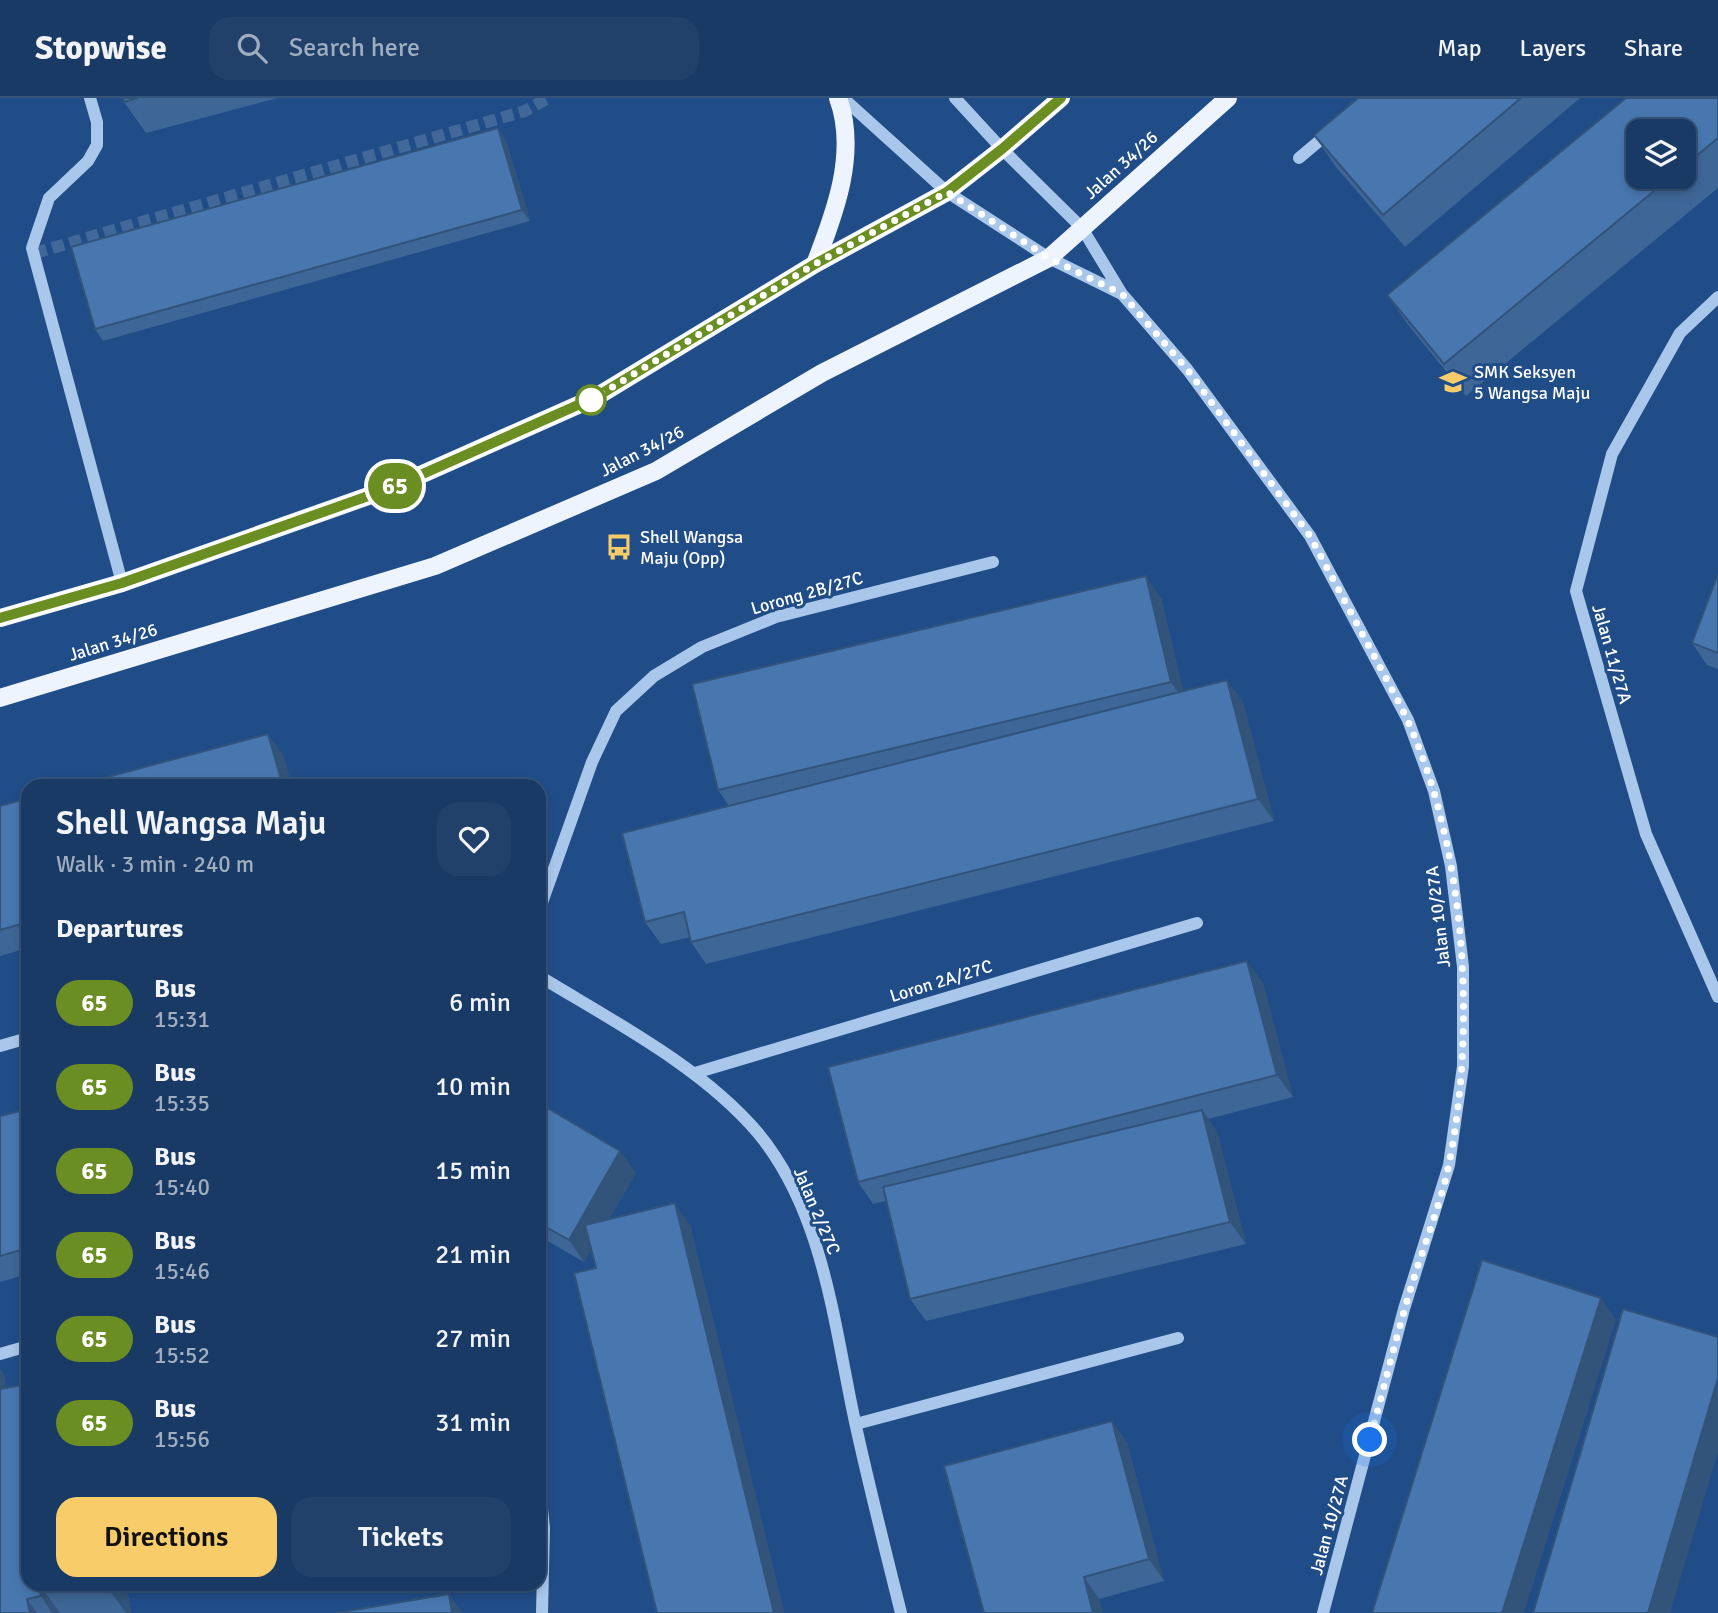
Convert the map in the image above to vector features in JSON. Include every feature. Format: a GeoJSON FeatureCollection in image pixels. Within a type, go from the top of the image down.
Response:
{"type":"FeatureCollection","features":[{"type":"Feature","properties":{"kind":"main road"},"geometry":{"type":"LineString","coordinates":[[815,264],[835,211],[844,169],[845,117],[841,98]]}},
{"type":"Feature","properties":{"kind":"main road"},"geometry":{"type":"LineString","coordinates":[[0,618],[122,583],[391,488],[596,397],[815,264],[947,192],[1061,98]]}},
{"type":"Feature","properties":{"kind":"main road","name":"Jalan 34/26"},"geometry":{"type":"LineString","coordinates":[[0,698],[435,566],[656,471],[822,373],[1049,258],[1228,98]]}},
{"type":"Feature","properties":{"kind":"street"},"geometry":{"type":"LineString","coordinates":[[90,98],[97,122],[97,145],[88,161],[49,198],[34,251],[122,583]]}},
{"type":"Feature","properties":{"kind":"street","name":"Jalan 10/27A"},"geometry":{"type":"LineString","coordinates":[[841,98],[947,192],[1049,258],[1122,294]]}},
{"type":"Feature","properties":{"kind":"street","name":"Jalan 10/27A"},"geometry":{"type":"LineString","coordinates":[[955,98],[1082,228],[1122,294],[1187,369],[1310,536],[1408,720],[1434,791],[1451,866],[1462,967],[1463,1066],[1449,1165],[1404,1309],[1323,1613]]}},
{"type":"Feature","properties":{"kind":"street"},"geometry":{"type":"LineString","coordinates":[[1299,158],[1340,124]]}},
{"type":"Feature","properties":{"kind":"street","name":"Jalan 11/27A"},"geometry":{"type":"LineString","coordinates":[[1718,297],[1679,333],[1612,454],[1576,591],[1646,834],[1718,997]]}},
{"type":"Feature","properties":{"kind":"street","name":"Lorong 2B/27C"},"geometry":{"type":"LineString","coordinates":[[546,891],[592,762],[616,711],[654,676],[702,647],[776,617],[993,562]]}},
{"type":"Feature","properties":{"kind":"street","name":"Loron 2A/27C"},"geometry":{"type":"LineString","coordinates":[[695,1073],[1197,923]]}},
{"type":"Feature","properties":{"kind":"street","name":"Jalan 2/27C"},"geometry":{"type":"LineString","coordinates":[[546,980],[695,1073],[758,1134],[790,1182],[819,1252],[901,1613]]}},
{"type":"Feature","properties":{"kind":"street"},"geometry":{"type":"LineString","coordinates":[[0,1046],[21,1040]]}},
{"type":"Feature","properties":{"kind":"street"},"geometry":{"type":"LineString","coordinates":[[856,1424],[1178,1338]]}},
{"type":"Feature","properties":{"kind":"street"},"geometry":{"type":"LineString","coordinates":[[0,1354],[21,1348]]}},
{"type":"Feature","properties":{"kind":"street"},"geometry":{"type":"LineString","coordinates":[[542,1613],[543,1591]]}},
{"type":"Feature","properties":{"kind":"building"},"geometry":{"type":"Polygon","coordinates":[[[1358,98],[1521,98],[1383,215],[1314,135],[1358,98]]]}},
{"type":"Feature","properties":{"kind":"building"},"geometry":{"type":"Polygon","coordinates":[[[1626,98],[1718,98],[1718,138],[1696,156],[1696,119],[1626,119],[1626,189],[1656,189],[1444,364],[1387,295],[1626,98]]]}},
{"type":"Feature","properties":{"kind":"building"},"geometry":{"type":"Polygon","coordinates":[[[498,128],[522,210],[95,329],[71,247],[498,128]]]}},
{"type":"Feature","properties":{"kind":"building"},"geometry":{"type":"Polygon","coordinates":[[[1718,574],[1718,653],[1692,643],[1718,574]]]}},
{"type":"Feature","properties":{"kind":"building"},"geometry":{"type":"Polygon","coordinates":[[[1146,576],[1171,682],[718,790],[692,684],[1146,576]]]}},
{"type":"Feature","properties":{"kind":"building"},"geometry":{"type":"Polygon","coordinates":[[[1227,680],[1258,799],[691,942],[684,912],[645,922],[622,833],[1227,680]]]}},
{"type":"Feature","properties":{"kind":"building"},"geometry":{"type":"Polygon","coordinates":[[[268,734],[281,779],[100,779],[268,734]]]}},
{"type":"Feature","properties":{"kind":"building"},"geometry":{"type":"Polygon","coordinates":[[[21,800],[21,924],[0,930],[0,806],[21,800]]]}},
{"type":"Feature","properties":{"kind":"building"},"geometry":{"type":"Polygon","coordinates":[[[1247,961],[1277,1075],[858,1182],[828,1067],[1247,961]]]}},
{"type":"Feature","properties":{"kind":"building"},"geometry":{"type":"Polygon","coordinates":[[[546,1107],[620,1151],[569,1240],[546,1227],[546,1107]]]}},
{"type":"Feature","properties":{"kind":"building"},"geometry":{"type":"Polygon","coordinates":[[[1202,1110],[1230,1222],[910,1299],[883,1187],[1202,1110]]]}},
{"type":"Feature","properties":{"kind":"building"},"geometry":{"type":"Polygon","coordinates":[[[21,1111],[21,1250],[0,1256],[0,1116],[21,1111]]]}},
{"type":"Feature","properties":{"kind":"building"},"geometry":{"type":"Polygon","coordinates":[[[675,1203],[774,1613],[657,1613],[574,1273],[596,1268],[585,1225],[675,1203]]]}},
{"type":"Feature","properties":{"kind":"building"},"geometry":{"type":"Polygon","coordinates":[[[1482,1260],[1601,1298],[1502,1613],[1372,1613],[1482,1260]]]}},
{"type":"Feature","properties":{"kind":"building"},"geometry":{"type":"Polygon","coordinates":[[[1623,1309],[1718,1337],[1718,1378],[1648,1613],[1533,1613],[1623,1309]]]}},
{"type":"Feature","properties":{"kind":"building"},"geometry":{"type":"Polygon","coordinates":[[[21,1385],[21,1591],[40,1591],[41,1596],[27,1599],[30,1613],[0,1613],[0,1389],[21,1385]]]}},
{"type":"Feature","properties":{"kind":"building"},"geometry":{"type":"Polygon","coordinates":[[[1112,1421],[1149,1559],[1084,1577],[1093,1613],[984,1613],[944,1466],[1112,1421]]]}},
{"type":"Feature","properties":{"kind":"building"},"geometry":{"type":"Polygon","coordinates":[[[449,1594],[452,1613],[336,1613],[449,1594]]]}},
{"type":"Feature","properties":{"kind":"tunnel"},"geometry":{"type":"LineString","coordinates":[[35,253],[525,111],[548,98]]}},
{"type":"Feature","properties":{"kind":"bus line","name":"65"},"geometry":{"type":"LineString","coordinates":[[0,618],[122,583],[391,488],[596,397],[815,264],[947,192],[1061,98]]}},
{"type":"Feature","properties":{"kind":"place","name":"SMK Seksyen 5 Wangsa Maju"},"geometry":{"type":"Point","coordinates":[1453,382]}},
{"type":"Feature","properties":{"kind":"place","name":"Shell Wangsa Maju (Opp)"},"geometry":{"type":"Point","coordinates":[619,547]}},
{"type":"Feature","properties":{"kind":"route"},"geometry":{"type":"LineString","coordinates":[[591,400],[815,264],[947,192],[1049,258],[1122,294],[1187,369],[1310,536],[1396,697],[1408,720],[1434,791],[1451,866],[1462,967],[1463,1066],[1449,1165],[1404,1309],[1370,1440]]}}]}
